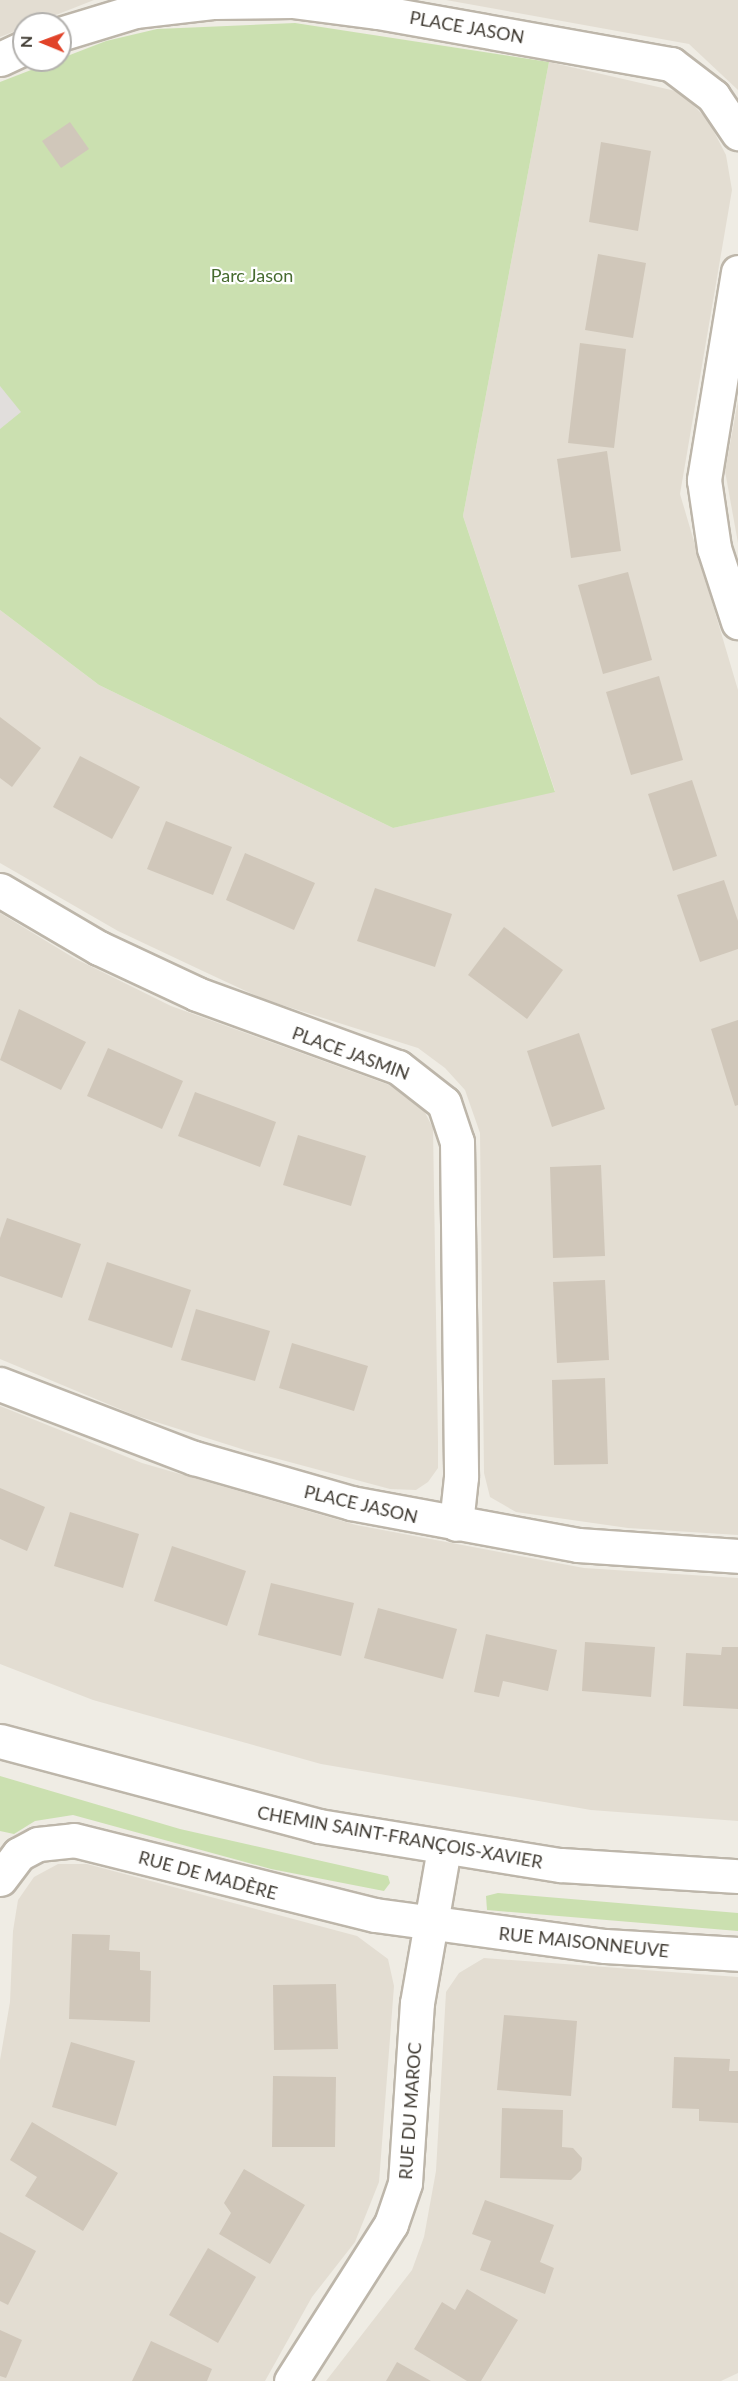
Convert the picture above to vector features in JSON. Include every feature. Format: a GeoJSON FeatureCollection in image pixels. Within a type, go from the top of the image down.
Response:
{"type":"FeatureCollection","features":[{"type":"Feature","properties":{"kind":"street","name":"PLACE JASON"},"geometry":{"type":"LineString","coordinates":[[72,30],[135,11],[214,2],[292,1],[378,12],[671,64],[713,96],[738,133]]}},
{"type":"Feature","properties":{"kind":"street"},"geometry":{"type":"LineString","coordinates":[[738,272],[704,480],[714,548],[738,622]]}},
{"type":"Feature","properties":{"kind":"street","name":"PLACE JASMIN"},"geometry":{"type":"LineString","coordinates":[[0,890],[99,948],[197,994],[398,1067],[444,1103],[457,1142],[461,1477],[456,1524]]}},
{"type":"Feature","properties":{"kind":"street","name":"PLACE JASON"},"geometry":{"type":"LineString","coordinates":[[0,1384],[78,1418],[255,1477],[456,1524],[578,1545],[738,1556]]}},
{"type":"Feature","properties":{"kind":"street","name":"CHEMIN SAINT-FRANÇOIS-XAVIER"},"geometry":{"type":"LineString","coordinates":[[0,1741],[215,1802],[444,1848],[561,1865],[738,1876]]}},
{"type":"Feature","properties":{"kind":"street","name":"RUE DE MADÈRE"},"geometry":{"type":"LineString","coordinates":[[0,1879],[19,1854],[38,1844],[74,1840],[257,1890],[430,1924]]}},
{"type":"Feature","properties":{"kind":"street","name":"RUE DU MAROC"},"geometry":{"type":"LineString","coordinates":[[291,2381],[362,2274],[400,2201],[409,2159],[417,2002],[444,1848]]}},
{"type":"Feature","properties":{"kind":"street","name":"RUE MAISONNEUVE"},"geometry":{"type":"LineString","coordinates":[[430,1924],[605,1946],[738,1954]]}},
{"type":"Feature","properties":{"kind":"shaded area"},"geometry":{"type":"Polygon","coordinates":[[[0,0],[94,0],[64,12],[12,12],[12,32],[0,37],[0,0]]]}},
{"type":"Feature","properties":{"kind":"shaded area"},"geometry":{"type":"Polygon","coordinates":[[[446,0],[738,0],[738,90],[689,44],[446,0]]]}},
{"type":"Feature","properties":{"kind":"shaded area"},"geometry":{"type":"Polygon","coordinates":[[[549,62],[680,92],[708,120],[726,155],[732,190],[680,494],[738,690],[738,1535],[628,1528],[516,1512],[490,1497],[484,1473],[480,1133],[465,1090],[445,1068],[418,1048],[263,999],[118,931],[0,863],[0,610],[99,685],[393,828],[555,791],[463,516],[549,62]]]}},
{"type":"Feature","properties":{"kind":"shaded area"},"geometry":{"type":"Polygon","coordinates":[[[0,386],[21,412],[0,429],[0,386]]]}},
{"type":"Feature","properties":{"kind":"shaded area"},"geometry":{"type":"Polygon","coordinates":[[[738,401],[738,543],[725,471],[738,401]]]}},
{"type":"Feature","properties":{"kind":"shaded area"},"geometry":{"type":"Polygon","coordinates":[[[0,913],[74,958],[171,1006],[403,1090],[421,1105],[433,1128],[438,1468],[428,1482],[416,1490],[390,1489],[248,1451],[134,1415],[0,1359],[0,913]]]}},
{"type":"Feature","properties":{"kind":"shaded area"},"geometry":{"type":"Polygon","coordinates":[[[0,1406],[142,1463],[356,1525],[584,1568],[738,1578],[738,1821],[591,1810],[321,1764],[93,1700],[0,1664],[0,1406]]]}},
{"type":"Feature","properties":{"kind":"shaded area"},"geometry":{"type":"Polygon","coordinates":[[[58,1864],[87,1864],[357,1936],[388,1959],[394,1986],[379,2182],[355,2242],[312,2297],[265,2381],[0,2381],[0,2060],[10,2002],[13,1931],[18,1900],[34,1877],[58,1864]]]}},
{"type":"Feature","properties":{"kind":"shaded area"},"geometry":{"type":"Polygon","coordinates":[[[484,1958],[738,1977],[738,2373],[721,2381],[326,2381],[412,2270],[424,2237],[436,2171],[446,1992],[459,1973],[484,1958]]]}},
{"type":"Feature","properties":{"kind":"green space","name":"Parc Jason"},"geometry":{"type":"Polygon","coordinates":[[[295,23],[549,62],[463,516],[555,792],[393,828],[99,685],[0,610],[0,82],[26,72],[72,72],[72,54],[106,41],[157,29],[295,23]]]}},
{"type":"Feature","properties":{"kind":"green space"},"geometry":{"type":"Polygon","coordinates":[[[0,1776],[180,1829],[388,1876],[390,1883],[384,1891],[271,1869],[73,1815],[35,1821],[14,1834],[0,1831],[0,1776]]]}},
{"type":"Feature","properties":{"kind":"green space"},"geometry":{"type":"Polygon","coordinates":[[[498,1893],[738,1913],[738,1931],[487,1910],[486,1896],[498,1893]]]}},
{"type":"Feature","properties":{"kind":"building"},"geometry":{"type":"Polygon","coordinates":[[[70,122],[89,149],[61,168],[42,141],[70,122]]]}},
{"type":"Feature","properties":{"kind":"building"},"geometry":{"type":"Polygon","coordinates":[[[601,142],[651,151],[638,231],[589,222],[601,142]]]}},
{"type":"Feature","properties":{"kind":"building"},"geometry":{"type":"Polygon","coordinates":[[[598,254],[646,263],[633,338],[585,330],[598,254]]]}},
{"type":"Feature","properties":{"kind":"building"},"geometry":{"type":"Polygon","coordinates":[[[580,343],[626,349],[614,448],[568,443],[580,343]]]}},
{"type":"Feature","properties":{"kind":"building"},"geometry":{"type":"Polygon","coordinates":[[[607,451],[621,551],[571,558],[557,459],[607,451]]]}},
{"type":"Feature","properties":{"kind":"building"},"geometry":{"type":"Polygon","coordinates":[[[628,572],[652,660],[603,674],[578,585],[628,572]]]}},
{"type":"Feature","properties":{"kind":"building"},"geometry":{"type":"Polygon","coordinates":[[[659,676],[683,760],[631,775],[606,692],[659,676]]]}},
{"type":"Feature","properties":{"kind":"building"},"geometry":{"type":"Polygon","coordinates":[[[0,717],[41,748],[12,787],[0,778],[0,717]]]}},
{"type":"Feature","properties":{"kind":"building"},"geometry":{"type":"Polygon","coordinates":[[[80,756],[140,787],[112,839],[53,807],[80,756]]]}},
{"type":"Feature","properties":{"kind":"building"},"geometry":{"type":"Polygon","coordinates":[[[692,780],[717,856],[673,871],[648,794],[692,780]]]}},
{"type":"Feature","properties":{"kind":"building"},"geometry":{"type":"Polygon","coordinates":[[[166,821],[232,847],[213,895],[147,869],[166,821]]]}},
{"type":"Feature","properties":{"kind":"building"},"geometry":{"type":"Polygon","coordinates":[[[245,853],[315,883],[294,930],[226,900],[245,853]]]}},
{"type":"Feature","properties":{"kind":"building"},"geometry":{"type":"Polygon","coordinates":[[[724,880],[738,921],[738,949],[700,962],[677,895],[724,880]]]}},
{"type":"Feature","properties":{"kind":"building"},"geometry":{"type":"Polygon","coordinates":[[[375,888],[452,914],[435,967],[357,941],[375,888]]]}},
{"type":"Feature","properties":{"kind":"building"},"geometry":{"type":"Polygon","coordinates":[[[504,927],[563,970],[527,1019],[468,975],[504,927]]]}},
{"type":"Feature","properties":{"kind":"building"},"geometry":{"type":"Polygon","coordinates":[[[19,1009],[86,1042],[61,1090],[0,1060],[19,1009]]]}},
{"type":"Feature","properties":{"kind":"building"},"geometry":{"type":"Polygon","coordinates":[[[738,1020],[738,1105],[735,1106],[711,1029],[738,1020]]]}},
{"type":"Feature","properties":{"kind":"building"},"geometry":{"type":"Polygon","coordinates":[[[579,1033],[605,1109],[552,1127],[527,1051],[579,1033]]]}},
{"type":"Feature","properties":{"kind":"building"},"geometry":{"type":"Polygon","coordinates":[[[108,1048],[183,1081],[162,1129],[87,1096],[108,1048]]]}},
{"type":"Feature","properties":{"kind":"building"},"geometry":{"type":"Polygon","coordinates":[[[195,1092],[276,1122],[260,1167],[178,1136],[195,1092]]]}},
{"type":"Feature","properties":{"kind":"building"},"geometry":{"type":"Polygon","coordinates":[[[298,1135],[366,1156],[351,1206],[283,1185],[298,1135]]]}},
{"type":"Feature","properties":{"kind":"building"},"geometry":{"type":"Polygon","coordinates":[[[601,1165],[605,1256],[553,1258],[550,1167],[601,1165]]]}},
{"type":"Feature","properties":{"kind":"building"},"geometry":{"type":"Polygon","coordinates":[[[7,1218],[81,1244],[62,1298],[0,1276],[0,1238],[7,1218]]]}},
{"type":"Feature","properties":{"kind":"building"},"geometry":{"type":"Polygon","coordinates":[[[107,1262],[191,1290],[172,1348],[88,1320],[107,1262]]]}},
{"type":"Feature","properties":{"kind":"building"},"geometry":{"type":"Polygon","coordinates":[[[605,1280],[609,1360],[557,1363],[553,1282],[605,1280]]]}},
{"type":"Feature","properties":{"kind":"building"},"geometry":{"type":"Polygon","coordinates":[[[196,1309],[270,1331],[255,1381],[181,1360],[196,1309]]]}},
{"type":"Feature","properties":{"kind":"building"},"geometry":{"type":"Polygon","coordinates":[[[292,1343],[368,1366],[354,1411],[279,1388],[292,1343]]]}},
{"type":"Feature","properties":{"kind":"building"},"geometry":{"type":"Polygon","coordinates":[[[605,1378],[608,1464],[554,1465],[552,1380],[605,1378]]]}},
{"type":"Feature","properties":{"kind":"building"},"geometry":{"type":"Polygon","coordinates":[[[0,1488],[45,1507],[27,1551],[0,1539],[0,1488]]]}},
{"type":"Feature","properties":{"kind":"building"},"geometry":{"type":"Polygon","coordinates":[[[70,1512],[139,1534],[123,1588],[54,1566],[70,1512]]]}},
{"type":"Feature","properties":{"kind":"building"},"geometry":{"type":"Polygon","coordinates":[[[172,1546],[246,1571],[227,1626],[154,1601],[172,1546]]]}},
{"type":"Feature","properties":{"kind":"building"},"geometry":{"type":"Polygon","coordinates":[[[271,1583],[354,1603],[341,1656],[258,1635],[271,1583]]]}},
{"type":"Feature","properties":{"kind":"building"},"geometry":{"type":"Polygon","coordinates":[[[378,1608],[457,1629],[443,1679],[364,1658],[378,1608]]]}},
{"type":"Feature","properties":{"kind":"building"},"geometry":{"type":"Polygon","coordinates":[[[486,1634],[557,1650],[548,1691],[503,1681],[499,1697],[474,1692],[486,1634]]]}},
{"type":"Feature","properties":{"kind":"building"},"geometry":{"type":"Polygon","coordinates":[[[585,1642],[655,1647],[651,1697],[582,1691],[585,1642]]]}},
{"type":"Feature","properties":{"kind":"building"},"geometry":{"type":"Polygon","coordinates":[[[722,1647],[738,1647],[738,1709],[683,1706],[686,1653],[721,1655],[722,1647]]]}},
{"type":"Feature","properties":{"kind":"building"},"geometry":{"type":"Polygon","coordinates":[[[72,1934],[110,1935],[109,1950],[140,1952],[140,1970],[151,1971],[150,2022],[69,2019],[72,1934]]]}},
{"type":"Feature","properties":{"kind":"building"},"geometry":{"type":"Polygon","coordinates":[[[336,1984],[338,2049],[274,2050],[273,1985],[336,1984]]]}},
{"type":"Feature","properties":{"kind":"building"},"geometry":{"type":"Polygon","coordinates":[[[504,2015],[577,2021],[571,2096],[497,2090],[504,2015]]]}},
{"type":"Feature","properties":{"kind":"building"},"geometry":{"type":"Polygon","coordinates":[[[71,2042],[135,2061],[116,2126],[52,2107],[71,2042]]]}},
{"type":"Feature","properties":{"kind":"building"},"geometry":{"type":"Polygon","coordinates":[[[674,2057],[730,2059],[729,2071],[738,2071],[738,2123],[699,2121],[699,2109],[672,2108],[674,2057]]]}},
{"type":"Feature","properties":{"kind":"building"},"geometry":{"type":"Polygon","coordinates":[[[273,2076],[336,2077],[335,2147],[272,2147],[273,2076]]]}},
{"type":"Feature","properties":{"kind":"building"},"geometry":{"type":"Polygon","coordinates":[[[502,2108],[563,2110],[562,2147],[573,2148],[582,2158],[581,2170],[571,2180],[500,2178],[502,2108]]]}},
{"type":"Feature","properties":{"kind":"building"},"geometry":{"type":"Polygon","coordinates":[[[32,2122],[118,2173],[83,2231],[25,2196],[37,2177],[10,2160],[32,2122]]]}},
{"type":"Feature","properties":{"kind":"building"},"geometry":{"type":"Polygon","coordinates":[[[244,2169],[305,2205],[270,2264],[219,2234],[231,2213],[224,2203],[244,2169]]]}},
{"type":"Feature","properties":{"kind":"building"},"geometry":{"type":"Polygon","coordinates":[[[485,2200],[554,2225],[540,2262],[554,2268],[545,2294],[480,2270],[491,2241],[472,2234],[485,2200]]]}},
{"type":"Feature","properties":{"kind":"building"},"geometry":{"type":"Polygon","coordinates":[[[0,2232],[36,2251],[8,2305],[0,2301],[0,2232]]]}},
{"type":"Feature","properties":{"kind":"building"},"geometry":{"type":"Polygon","coordinates":[[[208,2248],[256,2277],[218,2343],[169,2315],[208,2248]]]}},
{"type":"Feature","properties":{"kind":"building"},"geometry":{"type":"Polygon","coordinates":[[[467,2289],[518,2320],[481,2381],[467,2381],[414,2349],[442,2302],[455,2310],[467,2289]]]}},
{"type":"Feature","properties":{"kind":"building"},"geometry":{"type":"Polygon","coordinates":[[[0,2330],[22,2340],[6,2378],[0,2376],[0,2330]]]}},
{"type":"Feature","properties":{"kind":"building"},"geometry":{"type":"Polygon","coordinates":[[[151,2341],[212,2369],[207,2381],[132,2381],[151,2341]]]}},
{"type":"Feature","properties":{"kind":"building"},"geometry":{"type":"Polygon","coordinates":[[[397,2362],[431,2381],[386,2381],[397,2362]]]}}]}
